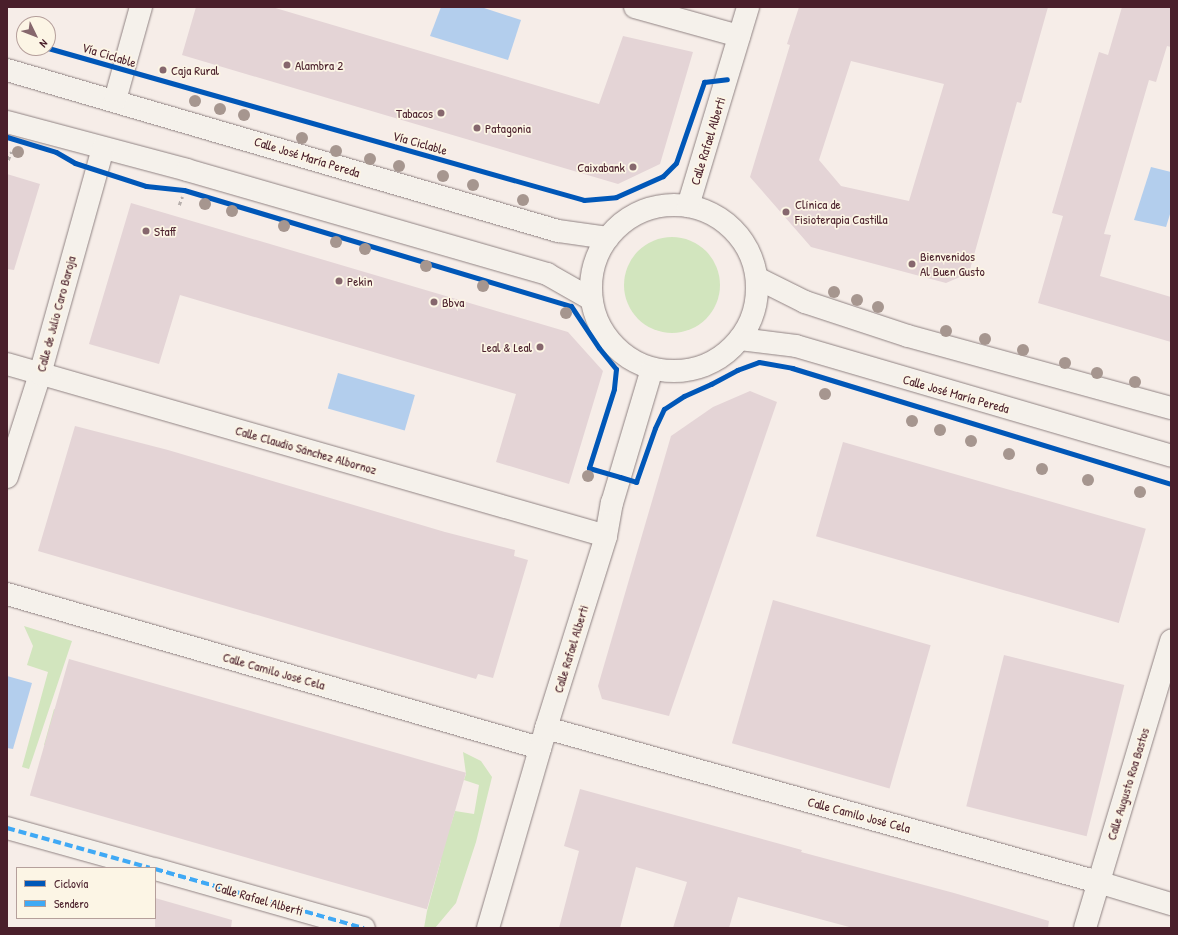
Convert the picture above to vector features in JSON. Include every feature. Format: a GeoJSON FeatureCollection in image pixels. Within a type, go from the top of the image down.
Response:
{"type":"FeatureCollection","features":[{"type":"Feature","properties":{"kind":"street"},"geometry":{"type":"LineString","coordinates":[[115,100],[141,7]]}},
{"type":"Feature","properties":{"kind":"street"},"geometry":{"type":"LineString","coordinates":[[635,7],[739,36]]}},
{"type":"Feature","properties":{"kind":"street","name":"Calle Rafael Alberti"},"geometry":{"type":"LineString","coordinates":[[688,206],[748,7]]}},
{"type":"Feature","properties":{"kind":"street","name":"Calle José María Pereda"},"geometry":{"type":"LineString","coordinates":[[7,70],[115,100],[558,231],[608,238]]}},
{"type":"Feature","properties":{"kind":"street"},"geometry":{"type":"LineString","coordinates":[[7,122],[103,149],[187,170],[547,274],[591,299]]}},
{"type":"Feature","properties":{"kind":"street","name":"Calle de Julio Caro Baroja"},"geometry":{"type":"LineString","coordinates":[[7,477],[40,374],[103,149]]}},
{"type":"Feature","properties":{"kind":"street"},"geometry":{"type":"LineString","coordinates":[[665,205],[688,206],[712,214],[734,230],[749,252],[757,278],[756,299],[751,320],[740,339],[722,356],[700,367],[676,372],[652,369],[629,359],[611,343],[597,323],[591,299],[591,277],[597,257],[608,238],[624,222],[643,211],[665,205]]}},
{"type":"Feature","properties":{"kind":"street"},"geometry":{"type":"LineString","coordinates":[[757,278],[805,302],[908,336],[1171,408]]}},
{"type":"Feature","properties":{"kind":"street","name":"Calle José María Pereda"},"geometry":{"type":"LineString","coordinates":[[740,339],[796,346],[1171,456]]}},
{"type":"Feature","properties":{"kind":"street","name":"Calle Claudio Sánchez Albornoz"},"geometry":{"type":"LineString","coordinates":[[7,364],[606,536]]}},
{"type":"Feature","properties":{"kind":"street","name":"Calle Rafael Alberti"},"geometry":{"type":"LineString","coordinates":[[488,928],[543,738],[606,536],[612,503],[652,369]]}},
{"type":"Feature","properties":{"kind":"street","name":"Calle Camilo José Cela"},"geometry":{"type":"LineString","coordinates":[[7,594],[543,738],[1098,882],[1171,904]]}},
{"type":"Feature","properties":{"kind":"street","name":"Calle Augusto Roa Bastos"},"geometry":{"type":"LineString","coordinates":[[1085,928],[1171,641]]}},
{"type":"Feature","properties":{"kind":"street"},"geometry":{"type":"LineString","coordinates":[[7,828],[146,867]]}},
{"type":"Feature","properties":{"kind":"street","name":"Calle Rafael Alberti"},"geometry":{"type":"LineString","coordinates":[[156,869],[364,928]]}},
{"type":"Feature","properties":{"kind":"green space"},"geometry":{"type":"Polygon","coordinates":[[[663,237],[681,237],[691,240],[699,245],[712,258],[717,266],[720,276],[720,294],[717,304],[706,319],[699,325],[691,330],[681,333],[663,333],[653,330],[645,325],[632,312],[627,304],[624,294],[624,276],[627,266],[632,258],[645,245],[653,240],[663,237]]]}},
{"type":"Feature","properties":{"kind":"green space"},"geometry":{"type":"Polygon","coordinates":[[[24,626],[72,641],[29,769],[22,767],[48,672],[27,665],[33,646],[24,626]]]}},
{"type":"Feature","properties":{"kind":"green space"},"geometry":{"type":"Polygon","coordinates":[[[54,709],[451,824],[455,811],[474,814],[479,785],[464,780],[466,774],[463,752],[481,761],[492,777],[476,842],[456,903],[435,928],[424,928],[427,911],[441,860],[44,745],[54,709]]]}},
{"type":"Feature","properties":{"kind":"water"},"geometry":{"type":"Polygon","coordinates":[[[441,7],[481,7],[521,20],[508,60],[430,36],[441,7]]]}},
{"type":"Feature","properties":{"kind":"water"},"geometry":{"type":"Polygon","coordinates":[[[1151,167],[1171,172],[1171,211],[1166,227],[1134,220],[1151,167]]]}},
{"type":"Feature","properties":{"kind":"water"},"geometry":{"type":"Polygon","coordinates":[[[338,373],[415,395],[405,431],[328,409],[338,373]]]}},
{"type":"Feature","properties":{"kind":"water"},"geometry":{"type":"Polygon","coordinates":[[[7,676],[32,683],[13,749],[7,748],[7,676]]]}},
{"type":"Feature","properties":{"kind":"building"},"geometry":{"type":"Polygon","coordinates":[[[196,7],[272,7],[599,104],[623,36],[693,52],[660,164],[618,184],[182,55],[196,7]]]}},
{"type":"Feature","properties":{"kind":"building"},"geometry":{"type":"Polygon","coordinates":[[[799,7],[1048,7],[1021,103],[1017,102],[969,273],[946,283],[811,247],[750,177],[790,45],[787,44],[799,7]],[[851,61],[819,160],[841,186],[909,201],[944,84],[851,61]]]}},
{"type":"Feature","properties":{"kind":"building"},"geometry":{"type":"Polygon","coordinates":[[[1122,7],[1171,7],[1171,47],[1167,46],[1156,82],[1149,80],[1104,234],[1111,235],[1100,276],[1171,297],[1171,342],[1038,303],[1063,216],[1052,213],[1099,52],[1108,55],[1122,7]]]}},
{"type":"Feature","properties":{"kind":"building"},"geometry":{"type":"Polygon","coordinates":[[[7,174],[40,184],[14,270],[7,269],[7,174]]]}},
{"type":"Feature","properties":{"kind":"building"},"geometry":{"type":"Polygon","coordinates":[[[131,203],[568,332],[603,371],[569,484],[496,462],[516,394],[180,295],[159,364],[89,344],[131,203]]]}},
{"type":"Feature","properties":{"kind":"building"},"geometry":{"type":"Polygon","coordinates":[[[750,391],[777,402],[669,716],[602,699],[598,686],[671,436],[713,407],[750,391]]]}},
{"type":"Feature","properties":{"kind":"building"},"geometry":{"type":"Polygon","coordinates":[[[75,426],[168,450],[445,532],[515,550],[514,556],[528,560],[493,678],[478,674],[476,679],[38,551],[75,426]]]}},
{"type":"Feature","properties":{"kind":"building"},"geometry":{"type":"Polygon","coordinates":[[[843,442],[1146,529],[1119,623],[816,536],[843,442]]]}},
{"type":"Feature","properties":{"kind":"building"},"geometry":{"type":"Polygon","coordinates":[[[773,600],[931,645],[890,788],[732,743],[773,600]]]}},
{"type":"Feature","properties":{"kind":"building"},"geometry":{"type":"Polygon","coordinates":[[[1004,655],[1124,685],[1087,836],[966,806],[1004,655]]]}},
{"type":"Feature","properties":{"kind":"building"},"geometry":{"type":"Polygon","coordinates":[[[69,659],[466,773],[427,909],[30,795],[69,659]]]}},
{"type":"Feature","properties":{"kind":"building"},"geometry":{"type":"Polygon","coordinates":[[[580,789],[802,850],[801,852],[954,893],[1049,921],[1048,928],[853,928],[738,897],[729,928],[673,928],[687,882],[636,867],[620,928],[559,928],[579,851],[564,846],[580,789]]]}},
{"type":"Feature","properties":{"kind":"building"},"geometry":{"type":"Polygon","coordinates":[[[156,898],[232,920],[231,928],[155,928],[156,898]]]}},
{"type":"Feature","properties":{"kind":"marked path"},"geometry":{"type":"LineString","coordinates":[[7,828],[146,867]]}},
{"type":"Feature","properties":{"kind":"marked path"},"geometry":{"type":"LineString","coordinates":[[156,869],[364,928]]}},
{"type":"Feature","properties":{"kind":"cycle path","name":"Vía Ciclable"},"geometry":{"type":"LineString","coordinates":[[56,50],[584,200],[616,197],[663,176],[676,163],[704,82],[727,79]]}},
{"type":"Feature","properties":{"kind":"cycle path"},"geometry":{"type":"LineString","coordinates":[[7,137],[56,152],[75,163],[146,186],[184,190],[571,306],[599,348],[616,369],[614,389],[589,468],[636,482],[655,428],[664,409],[684,396],[737,370],[759,362],[792,368],[1171,484]]}},
{"type":"Feature","properties":{"kind":"place","name":"Alambra 2"},"geometry":{"type":"Point","coordinates":[287,65]}},
{"type":"Feature","properties":{"kind":"place","name":"Caja Rural"},"geometry":{"type":"Point","coordinates":[163,70]}},
{"type":"Feature","properties":{"kind":"place","name":"Tabacos"},"geometry":{"type":"Point","coordinates":[441,113]}},
{"type":"Feature","properties":{"kind":"place","name":"Patagonia"},"geometry":{"type":"Point","coordinates":[477,128]}},
{"type":"Feature","properties":{"kind":"place","name":"Caixabank"},"geometry":{"type":"Point","coordinates":[633,167]}},
{"type":"Feature","properties":{"kind":"place","name":"Clínica de Fisioterapia Castilla"},"geometry":{"type":"Point","coordinates":[786,212]}},
{"type":"Feature","properties":{"kind":"place","name":"Staff"},"geometry":{"type":"Point","coordinates":[146,231]}},
{"type":"Feature","properties":{"kind":"place","name":"Bienvenidos Al Buen Gusto"},"geometry":{"type":"Point","coordinates":[912,264]}},
{"type":"Feature","properties":{"kind":"place","name":"Pekin"},"geometry":{"type":"Point","coordinates":[339,281]}},
{"type":"Feature","properties":{"kind":"place","name":"Bbva"},"geometry":{"type":"Point","coordinates":[434,302]}},
{"type":"Feature","properties":{"kind":"place","name":"Leal & Leal"},"geometry":{"type":"Point","coordinates":[540,347]}}]}
